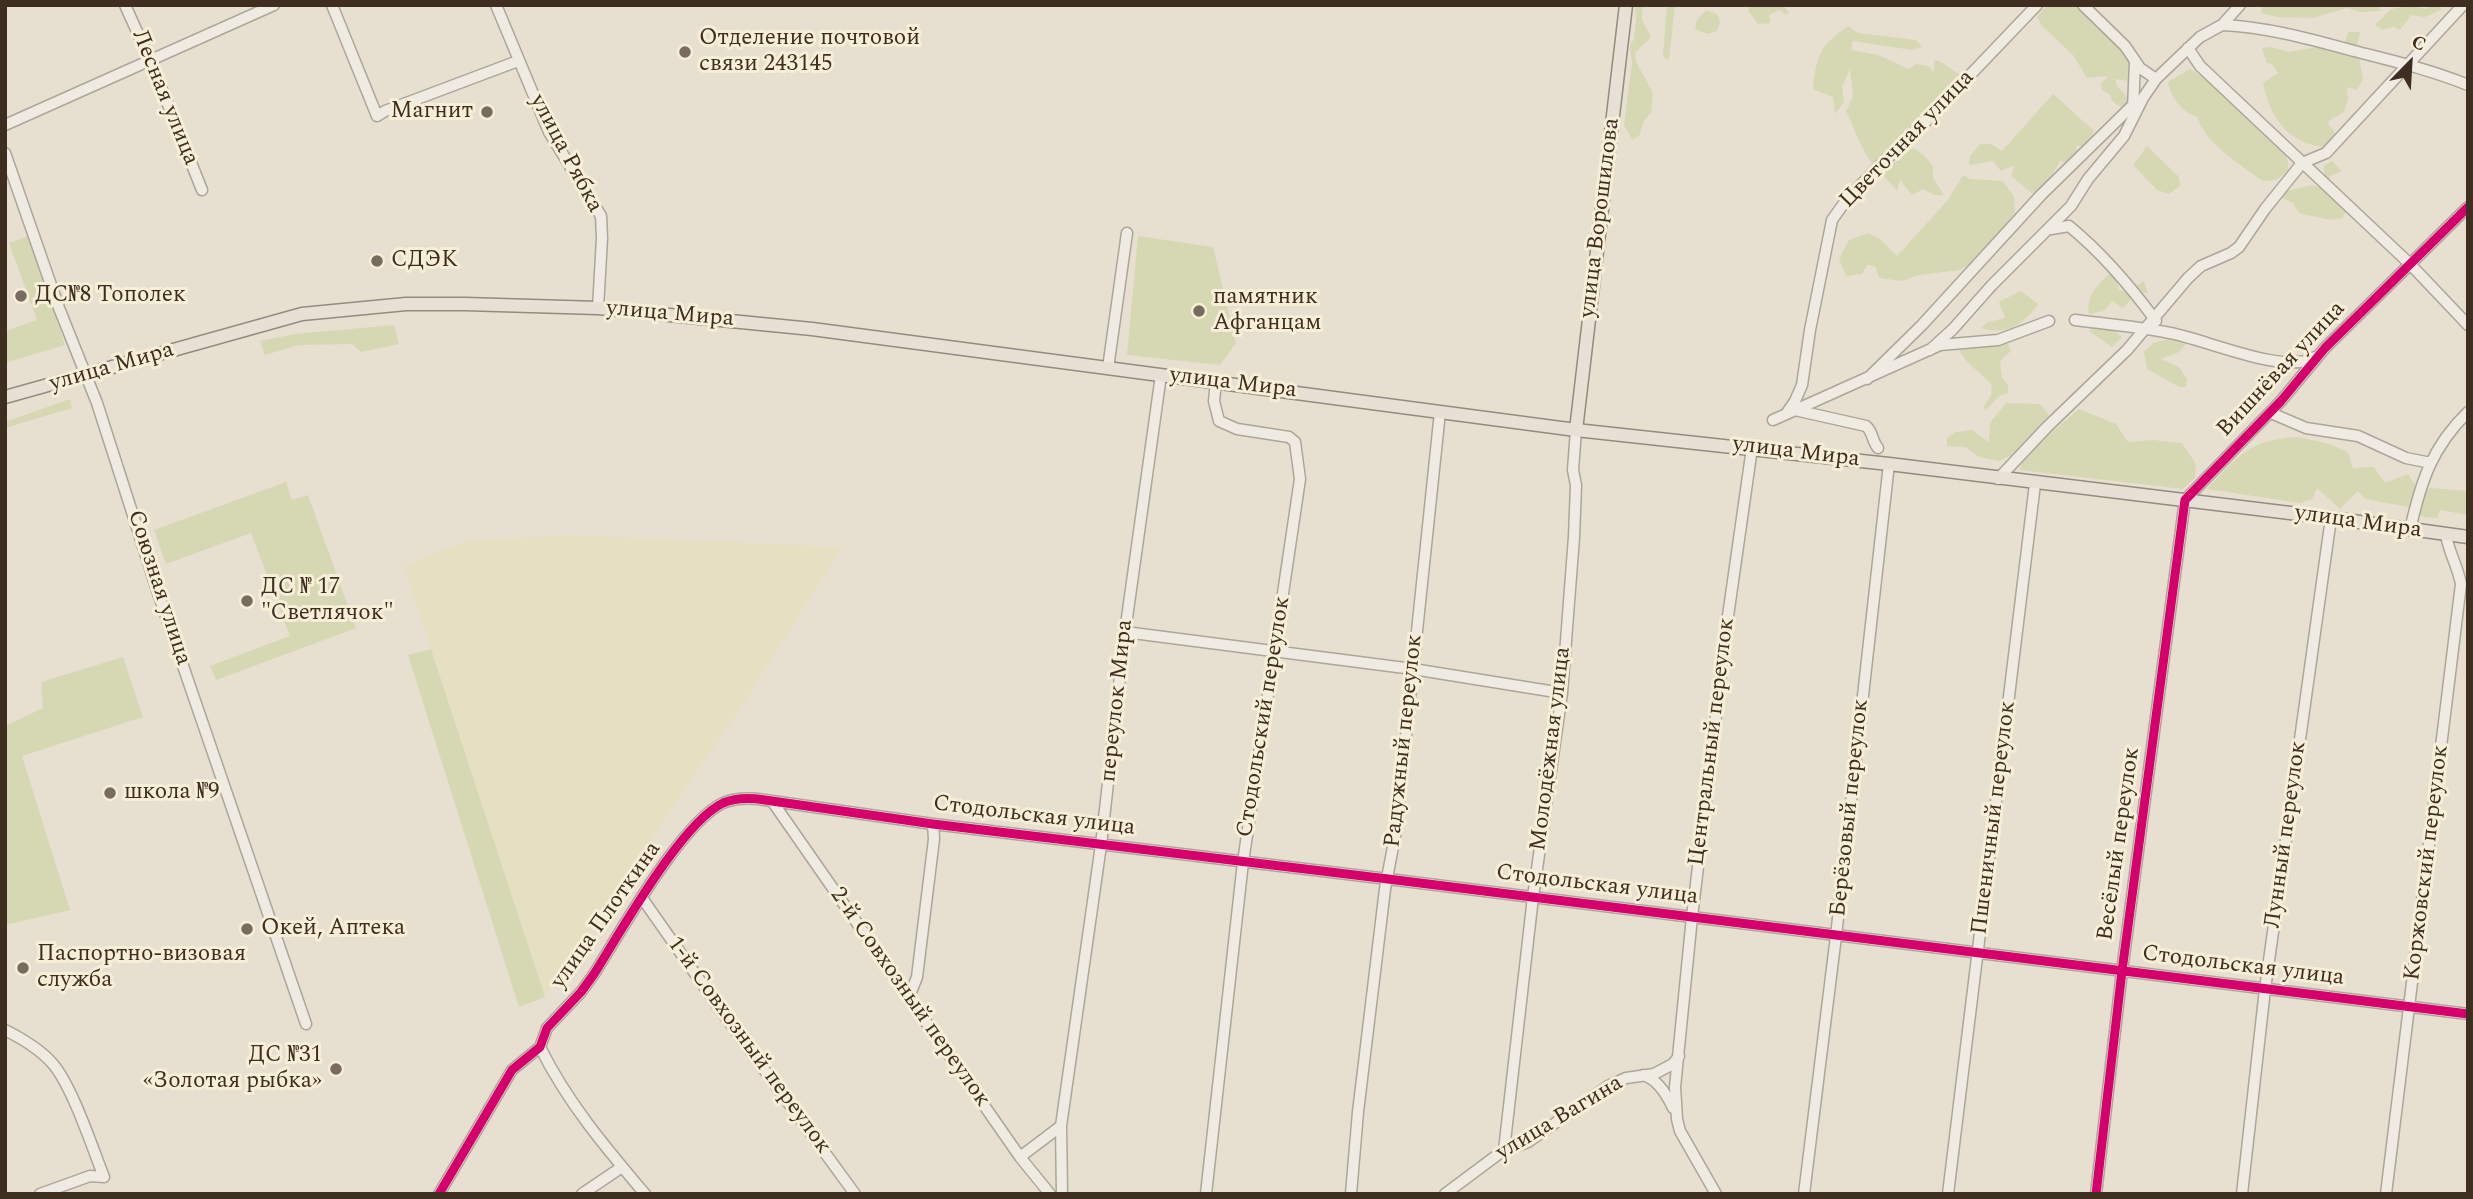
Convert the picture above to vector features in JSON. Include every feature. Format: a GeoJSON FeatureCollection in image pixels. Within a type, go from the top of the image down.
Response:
{"type":"FeatureCollection","features":[{"type":"Feature","properties":{"kind":"main road","name":"улица Ворошилова"},"geometry":{"type":"LineString","coordinates":[[1576,430],[1626,5]]}},
{"type":"Feature","properties":{"kind":"main road","name":"улица Мира"},"geometry":{"type":"LineString","coordinates":[[5,397],[302,314],[406,304],[465,303],[598,308],[812,328],[1576,430],[1889,464],[2468,537]]}},
{"type":"Feature","properties":{"kind":"street","name":"Лесная улица"},"geometry":{"type":"LineString","coordinates":[[125,5],[202,190]]}},
{"type":"Feature","properties":{"kind":"street"},"geometry":{"type":"LineString","coordinates":[[5,125],[274,5]]}},
{"type":"Feature","properties":{"kind":"street"},"geometry":{"type":"LineString","coordinates":[[332,5],[377,116],[384,111],[518,61]]}},
{"type":"Feature","properties":{"kind":"street","name":"улица Рябка"},"geometry":{"type":"LineString","coordinates":[[496,5],[549,132],[601,216],[598,308]]}},
{"type":"Feature","properties":{"kind":"street","name":"Цветочная улица"},"geometry":{"type":"LineString","coordinates":[[1790,412],[1802,385],[1832,220],[1847,199],[1908,140],[2037,5]]}},
{"type":"Feature","properties":{"kind":"street"},"geometry":{"type":"LineString","coordinates":[[2083,5],[2117,37],[2140,68],[2155,79]]}},
{"type":"Feature","properties":{"kind":"street"},"geometry":{"type":"LineString","coordinates":[[1930,350],[2071,206],[2088,179],[2117,146],[2134,110],[2155,79],[2200,37],[2221,25],[2240,5]]}},
{"type":"Feature","properties":{"kind":"street"},"geometry":{"type":"LineString","coordinates":[[1998,479],[2145,330],[2201,266],[2239,247],[2272,198],[2302,163],[2326,153],[2463,5]]}},
{"type":"Feature","properties":{"kind":"street"},"geometry":{"type":"LineString","coordinates":[[2221,25],[2249,26],[2280,32],[2407,64],[2468,85]]}},
{"type":"Feature","properties":{"kind":"street"},"geometry":{"type":"LineString","coordinates":[[2188,48],[2200,66],[2410,264],[2468,325]]}},
{"type":"Feature","properties":{"kind":"street"},"geometry":{"type":"LineString","coordinates":[[1867,379],[1922,324],[2041,195],[2134,110],[2135,62]]}},
{"type":"Feature","properties":{"kind":"street","name":"Союзная улица"},"geometry":{"type":"LineString","coordinates":[[5,153],[97,403],[158,593],[306,1024]]}},
{"type":"Feature","properties":{"kind":"street","name":"Вишнёвая улица"},"geometry":{"type":"LineString","coordinates":[[2185,500],[2271,413],[2325,348],[2468,207]]}},
{"type":"Feature","properties":{"kind":"street"},"geometry":{"type":"LineString","coordinates":[[2048,230],[2056,226],[2069,226],[2078,233],[2169,332]]}},
{"type":"Feature","properties":{"kind":"street"},"geometry":{"type":"LineString","coordinates":[[1108,368],[1128,233]]}},
{"type":"Feature","properties":{"kind":"street"},"geometry":{"type":"LineString","coordinates":[[2075,320],[2169,332],[2240,354],[2289,363],[2304,363],[2325,348]]}},
{"type":"Feature","properties":{"kind":"street"},"geometry":{"type":"LineString","coordinates":[[1773,420],[1930,350],[1954,343],[1998,340],[2049,321]]}},
{"type":"Feature","properties":{"kind":"street","name":"переулок Мира"},"geometry":{"type":"LineString","coordinates":[[1062,1194],[1061,1126],[1101,845],[1125,632],[1161,375]]}},
{"type":"Feature","properties":{"kind":"street","name":"Стодольский переулок"},"geometry":{"type":"LineString","coordinates":[[1206,1194],[1243,862],[1300,479],[1295,442],[1289,437],[1237,429],[1219,421],[1214,401],[1216,382]]}},
{"type":"Feature","properties":{"kind":"street","name":"Радужный переулок"},"geometry":{"type":"LineString","coordinates":[[1351,1194],[1358,1112],[1396,831],[1440,412]]}},
{"type":"Feature","properties":{"kind":"street"},"geometry":{"type":"LineString","coordinates":[[1790,412],[1866,426],[1878,448]]}},
{"type":"Feature","properties":{"kind":"street"},"geometry":{"type":"LineString","coordinates":[[2410,530],[2431,463],[2447,433],[2468,412]]}},
{"type":"Feature","properties":{"kind":"street"},"geometry":{"type":"LineString","coordinates":[[2271,413],[2306,428],[2358,436],[2406,458],[2431,463]]}},
{"type":"Feature","properties":{"kind":"street","name":"Молодёжная улица"},"geometry":{"type":"LineString","coordinates":[[1504,1150],[1533,897],[1562,693],[1574,537],[1576,485],[1573,470],[1576,430]]}},
{"type":"Feature","properties":{"kind":"street","name":"Центральный переулок"},"geometry":{"type":"LineString","coordinates":[[1716,1194],[1680,1131],[1675,1087],[1692,917],[1728,616],[1752,448]]}},
{"type":"Feature","properties":{"kind":"street","name":"Берёзовый переулок"},"geometry":{"type":"LineString","coordinates":[[1804,1194],[1889,464]]}},
{"type":"Feature","properties":{"kind":"street","name":"Пшеничный переулок"},"geometry":{"type":"LineString","coordinates":[[1948,1194],[2035,484]]}},
{"type":"Feature","properties":{"kind":"street","name":"Весёлый переулок"},"geometry":{"type":"LineString","coordinates":[[2096,1194],[2122,971],[2185,500]]}},
{"type":"Feature","properties":{"kind":"street","name":"Лунный переулок"},"geometry":{"type":"LineString","coordinates":[[2242,1194],[2265,989],[2331,518]]}},
{"type":"Feature","properties":{"kind":"street","name":"Коржовский переулок"},"geometry":{"type":"LineString","coordinates":[[2386,1194],[2461,584],[2459,570],[2449,554],[2446,535]]}},
{"type":"Feature","properties":{"kind":"street"},"geometry":{"type":"LineString","coordinates":[[1125,632],[1413,669],[1562,693]]}},
{"type":"Feature","properties":{"kind":"street","name":"Стодольская улица"},"geometry":{"type":"LineString","coordinates":[[722,804],[740,800],[772,801],[933,824],[2468,1014]]}},
{"type":"Feature","properties":{"kind":"street","name":"2-й Совхозный переулок"},"geometry":{"type":"LineString","coordinates":[[772,801],[1020,1157],[1050,1194]]}},
{"type":"Feature","properties":{"kind":"street","name":"улица Плоткина"},"geometry":{"type":"LineString","coordinates":[[439,1194],[512,1070],[540,1047],[547,1028],[594,974],[642,898],[689,833],[709,812],[722,804]]}},
{"type":"Feature","properties":{"kind":"street"},"geometry":{"type":"LineString","coordinates":[[909,997],[917,977],[934,839],[933,824]]}},
{"type":"Feature","properties":{"kind":"street","name":"1-й Совхозный переулок"},"geometry":{"type":"LineString","coordinates":[[642,898],[855,1194]]}},
{"type":"Feature","properties":{"kind":"street"},"geometry":{"type":"LineString","coordinates":[[5,1030],[37,1048],[54,1065],[84,1126],[104,1177],[90,1176],[74,1180],[40,1194]]}},
{"type":"Feature","properties":{"kind":"street"},"geometry":{"type":"LineString","coordinates":[[540,1047],[549,1066],[581,1115],[645,1194]]}},
{"type":"Feature","properties":{"kind":"street","name":"улица Вагина"},"geometry":{"type":"LineString","coordinates":[[1445,1194],[1504,1150],[1528,1142],[1608,1086],[1626,1078],[1654,1074],[1679,1056]]}},
{"type":"Feature","properties":{"kind":"street"},"geometry":{"type":"LineString","coordinates":[[1643,1075],[1650,1077],[1667,1095],[1677,1119]]}},
{"type":"Feature","properties":{"kind":"street"},"geometry":{"type":"LineString","coordinates":[[1020,1157],[1061,1126]]}},
{"type":"Feature","properties":{"kind":"street"},"geometry":{"type":"LineString","coordinates":[[582,1194],[622,1167]]}},
{"type":"Feature","properties":{"kind":"shaded area"},"geometry":{"type":"Polygon","coordinates":[[[575,535],[842,547],[750,694],[545,997],[404,565],[469,540],[575,535]]]}},
{"type":"Feature","properties":{"kind":"green space"},"geometry":{"type":"Polygon","coordinates":[[[1635,5],[1642,5],[1642,20],[1651,37],[1635,53],[1636,62],[1653,93],[1651,113],[1644,121],[1639,136],[1632,140],[1624,125],[1632,63],[1630,46],[1634,39],[1636,21],[1635,5]]]}},
{"type":"Feature","properties":{"kind":"green space"},"geometry":{"type":"Polygon","coordinates":[[[1667,5],[1675,5],[1669,60],[1663,57],[1667,5]]]}},
{"type":"Feature","properties":{"kind":"green space"},"geometry":{"type":"Polygon","coordinates":[[[1752,5],[1787,5],[1784,7],[1789,12],[1786,15],[1779,10],[1769,15],[1771,23],[1758,24],[1748,10],[1752,5]]]}},
{"type":"Feature","properties":{"kind":"green space"},"geometry":{"type":"Polygon","coordinates":[[[2047,5],[2077,5],[2090,11],[2133,63],[2129,81],[2115,79],[2117,86],[2131,101],[2121,107],[2112,101],[2110,95],[2102,90],[2101,84],[2108,76],[2087,78],[2073,55],[2042,26],[2037,17],[2047,5]]]}},
{"type":"Feature","properties":{"kind":"green space"},"geometry":{"type":"Polygon","coordinates":[[[2263,5],[2379,5],[2381,11],[2360,12],[2347,8],[2313,18],[2278,17],[2261,13],[2263,5]]]}},
{"type":"Feature","properties":{"kind":"green space"},"geometry":{"type":"Polygon","coordinates":[[[2441,5],[2441,10],[2425,17],[2411,15],[2400,30],[2393,27],[2382,30],[2375,25],[2391,9],[2410,6],[2426,9],[2441,5]]]}},
{"type":"Feature","properties":{"kind":"green space"},"geometry":{"type":"Polygon","coordinates":[[[1706,10],[1717,14],[1720,22],[1717,31],[1707,34],[1695,29],[1697,20],[1706,10]]]}},
{"type":"Feature","properties":{"kind":"green space"},"geometry":{"type":"Polygon","coordinates":[[[1848,26],[1858,33],[1916,40],[1922,47],[1912,50],[1853,41],[1851,50],[1878,55],[1909,69],[1916,64],[1928,66],[1934,72],[1934,60],[1938,61],[1960,74],[1962,80],[1927,117],[1873,165],[1846,111],[1853,97],[1850,69],[1842,87],[1844,102],[1835,114],[1833,97],[1813,89],[1821,52],[1848,26]]]}},
{"type":"Feature","properties":{"kind":"green space"},"geometry":{"type":"Polygon","coordinates":[[[2348,32],[2360,32],[2357,46],[2363,79],[2357,90],[2347,87],[2348,100],[2344,112],[2327,122],[2335,133],[2326,147],[2302,141],[2283,127],[2270,107],[2263,83],[2278,73],[2272,64],[2267,63],[2262,48],[2271,47],[2289,52],[2345,42],[2348,32]]]}},
{"type":"Feature","properties":{"kind":"green space"},"geometry":{"type":"Polygon","coordinates":[[[2190,69],[2226,96],[2280,146],[2288,160],[2288,171],[2276,180],[2263,181],[2215,144],[2201,126],[2198,117],[2182,108],[2169,87],[2168,82],[2190,69]]]}},
{"type":"Feature","properties":{"kind":"green space"},"geometry":{"type":"Polygon","coordinates":[[[2053,94],[2094,131],[2085,146],[2076,146],[2077,157],[2068,163],[2060,161],[2050,179],[2033,194],[2011,176],[2015,165],[2001,171],[1993,161],[1969,165],[1970,156],[1980,144],[1991,144],[2002,151],[2053,94]]]}},
{"type":"Feature","properties":{"kind":"green space"},"geometry":{"type":"Polygon","coordinates":[[[2147,146],[2179,177],[2180,186],[2169,194],[2157,190],[2133,165],[2147,146]]]}},
{"type":"Feature","properties":{"kind":"green space"},"geometry":{"type":"Polygon","coordinates":[[[1913,148],[1924,155],[1933,166],[1933,178],[1944,195],[1934,195],[1923,189],[1912,195],[1900,180],[1897,191],[1884,176],[1887,168],[1913,148]]]}},
{"type":"Feature","properties":{"kind":"green space"},"geometry":{"type":"Polygon","coordinates":[[[2332,161],[2342,171],[2330,176],[2329,188],[2348,209],[2342,218],[2330,220],[2299,213],[2293,203],[2280,197],[2287,191],[2312,185],[2324,189],[2324,165],[2332,161]]]}},
{"type":"Feature","properties":{"kind":"green space"},"geometry":{"type":"Polygon","coordinates":[[[1963,175],[1970,179],[2003,181],[2014,197],[2015,212],[1984,254],[1960,270],[1919,275],[1902,281],[1879,278],[1875,266],[1867,265],[1862,274],[1846,276],[1839,259],[1849,240],[1868,233],[1880,239],[1897,256],[1948,200],[1963,175]]]}},
{"type":"Feature","properties":{"kind":"green space"},"geometry":{"type":"Polygon","coordinates":[[[28,236],[65,345],[5,363],[5,331],[37,320],[9,243],[28,236]]]}},
{"type":"Feature","properties":{"kind":"green space"},"geometry":{"type":"Polygon","coordinates":[[[1138,236],[1213,247],[1236,343],[1220,365],[1127,355],[1138,236]]]}},
{"type":"Feature","properties":{"kind":"green space"},"geometry":{"type":"Polygon","coordinates":[[[2113,269],[2118,277],[2118,289],[2126,292],[2144,281],[2148,294],[2139,290],[2123,308],[2112,301],[2104,311],[2089,314],[2092,294],[2113,269]]]}},
{"type":"Feature","properties":{"kind":"green space"},"geometry":{"type":"Polygon","coordinates":[[[2021,291],[2038,304],[2027,317],[2006,329],[1981,328],[1988,322],[2005,318],[1999,302],[2021,291]]]}},
{"type":"Feature","properties":{"kind":"green space"},"geometry":{"type":"Polygon","coordinates":[[[394,325],[399,344],[361,352],[352,344],[299,345],[265,355],[260,341],[295,334],[394,325]]]}},
{"type":"Feature","properties":{"kind":"green space"},"geometry":{"type":"Polygon","coordinates":[[[2092,327],[2112,329],[2122,337],[2112,347],[2089,331],[2092,327]]]}},
{"type":"Feature","properties":{"kind":"green space"},"geometry":{"type":"Polygon","coordinates":[[[2170,339],[2190,339],[2179,352],[2161,359],[2179,367],[2187,379],[2186,387],[2179,387],[2147,369],[2144,352],[2153,343],[2170,339]]]}},
{"type":"Feature","properties":{"kind":"green space"},"geometry":{"type":"Polygon","coordinates":[[[2008,344],[2011,351],[2000,361],[2008,393],[1999,396],[1987,409],[1983,408],[1991,395],[1992,385],[1968,362],[1957,346],[2008,344]]]}},
{"type":"Feature","properties":{"kind":"green space"},"geometry":{"type":"Polygon","coordinates":[[[70,399],[72,408],[5,428],[5,422],[70,399]]]}},
{"type":"Feature","properties":{"kind":"green space"},"geometry":{"type":"Polygon","coordinates":[[[2006,403],[2040,404],[2049,415],[2014,454],[1999,461],[1979,457],[1966,447],[1947,446],[1947,438],[1956,432],[1972,430],[1989,442],[1990,423],[2006,403]]]}},
{"type":"Feature","properties":{"kind":"green space"},"geometry":{"type":"Polygon","coordinates":[[[2079,409],[2116,424],[2128,442],[2153,440],[2182,443],[2196,464],[2195,478],[2183,489],[2020,470],[2023,457],[2079,409]]]}},
{"type":"Feature","properties":{"kind":"green space"},"geometry":{"type":"Polygon","coordinates":[[[2299,437],[2348,452],[2353,468],[2374,467],[2385,483],[2408,474],[2420,492],[2431,488],[2468,491],[2468,515],[2440,510],[2437,518],[2423,517],[2409,507],[2365,499],[2358,491],[2340,509],[2317,488],[2312,499],[2300,503],[2207,489],[2237,458],[2257,445],[2282,438],[2299,437]]]}},
{"type":"Feature","properties":{"kind":"green space"},"geometry":{"type":"Polygon","coordinates":[[[286,482],[292,500],[308,495],[356,628],[216,680],[210,666],[290,636],[251,533],[166,564],[154,530],[286,482]]]}},
{"type":"Feature","properties":{"kind":"green space"},"geometry":{"type":"Polygon","coordinates":[[[431,649],[545,997],[519,1007],[408,655],[431,649]]]}},
{"type":"Feature","properties":{"kind":"green space"},"geometry":{"type":"Polygon","coordinates":[[[123,657],[143,717],[22,756],[70,910],[5,925],[5,726],[43,708],[41,682],[123,657]]]}},
{"type":"Feature","properties":{"kind":"cycle path"},"geometry":{"type":"LineString","coordinates":[[2096,1194],[2122,971],[2185,500],[2281,401],[2325,348],[2468,207]]}},
{"type":"Feature","properties":{"kind":"cycle path"},"geometry":{"type":"LineString","coordinates":[[439,1194],[512,1070],[540,1047],[547,1028],[581,992],[671,855],[706,814],[723,803],[738,799],[760,799],[933,824],[2468,1014]]}},
{"type":"Feature","properties":{"kind":"place","name":"Отделение почтовой связи 243145"},"geometry":{"type":"Point","coordinates":[685,52]}},
{"type":"Feature","properties":{"kind":"place","name":"Магнит"},"geometry":{"type":"Point","coordinates":[487,112]}},
{"type":"Feature","properties":{"kind":"place","name":"СДЭК"},"geometry":{"type":"Point","coordinates":[377,261]}},
{"type":"Feature","properties":{"kind":"place","name":"ДС№8 Тополек"},"geometry":{"type":"Point","coordinates":[21,296]}},
{"type":"Feature","properties":{"kind":"place","name":"памятник Афганцам"},"geometry":{"type":"Point","coordinates":[1199,311]}},
{"type":"Feature","properties":{"kind":"place","name":"ДС № 17 \"Светлячок\""},"geometry":{"type":"Point","coordinates":[247,601]}},
{"type":"Feature","properties":{"kind":"place","name":"школа №9"},"geometry":{"type":"Point","coordinates":[110,793]}},
{"type":"Feature","properties":{"kind":"place","name":"Окей, Аптека"},"geometry":{"type":"Point","coordinates":[247,929]}},
{"type":"Feature","properties":{"kind":"place","name":"Паспортно-визовая служба"},"geometry":{"type":"Point","coordinates":[23,968]}},
{"type":"Feature","properties":{"kind":"place","name":"ДС №31 «Золотая рыбка»"},"geometry":{"type":"Point","coordinates":[336,1069]}}]}
